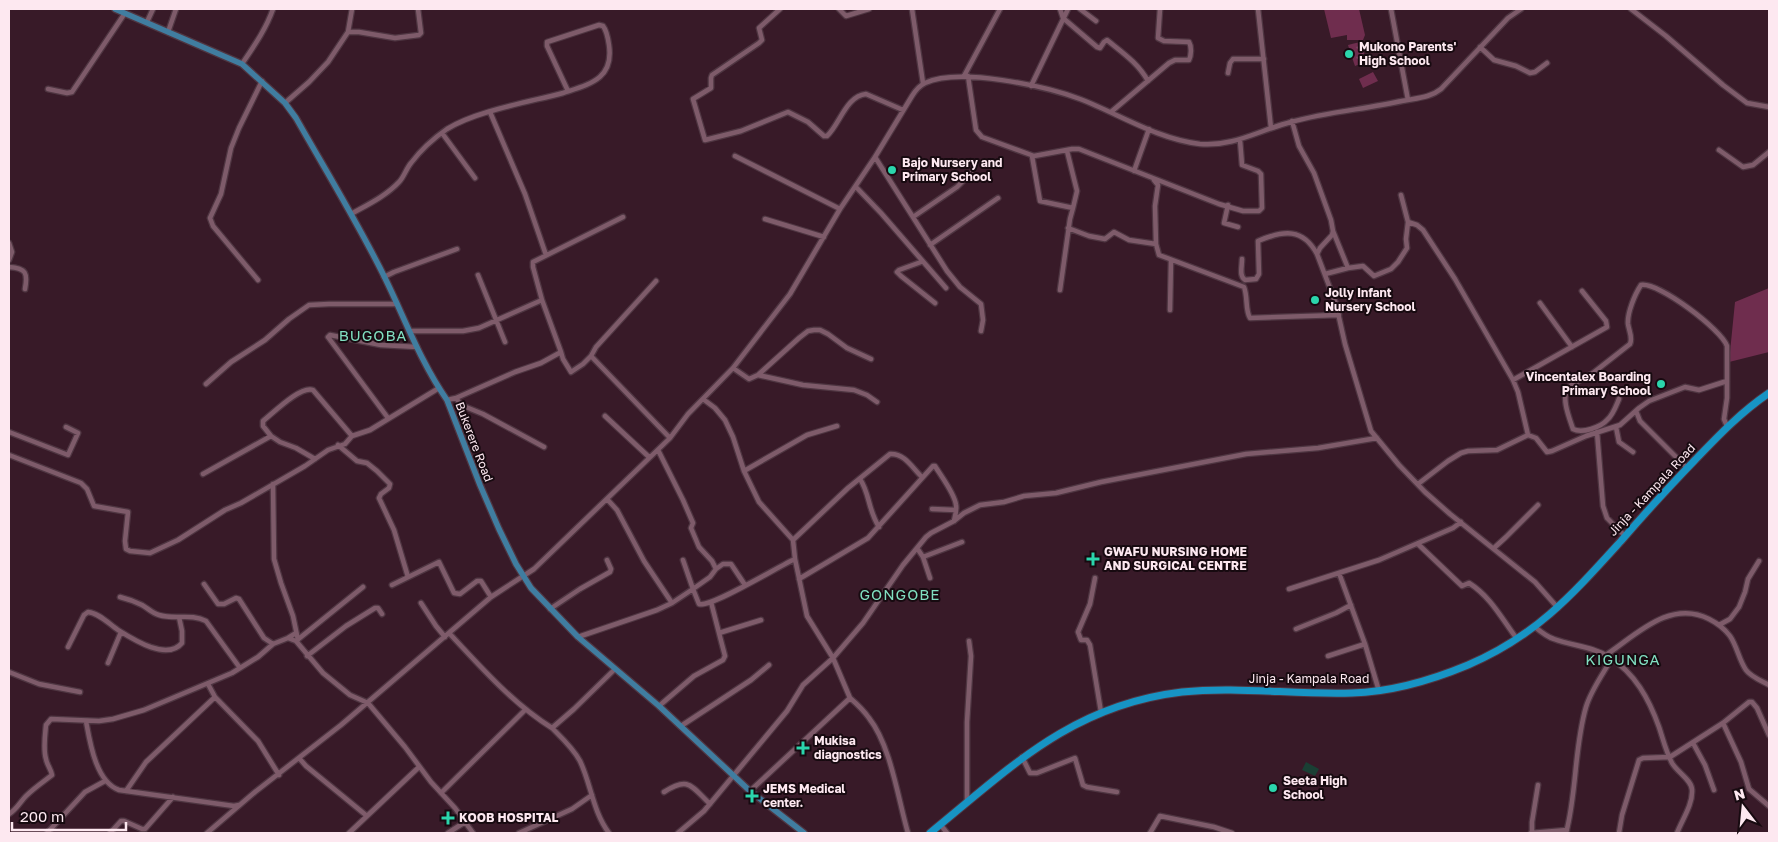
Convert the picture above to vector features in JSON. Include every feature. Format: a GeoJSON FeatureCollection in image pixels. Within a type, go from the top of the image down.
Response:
{"type":"FeatureCollection","features":[{"type":"Feature","properties":{"kind":"highway","name":"Jinja - Kampala Road"},"geometry":{"type":"LineString","coordinates":[[930,833],[1022,757],[1052,737],[1101,712],[1146,698],[1183,692],[1232,690],[1344,693],[1379,691],[1435,677],[1466,666],[1517,640],[1558,608],[1727,426],[1769,393]]}},
{"type":"Feature","properties":{"kind":"main road","name":"Bukerere Road"},"geometry":{"type":"LineString","coordinates":[[115,9],[242,64],[285,103],[296,118],[351,214],[384,277],[417,347],[447,400],[484,494],[516,564],[531,588],[578,637],[659,706],[750,791],[804,833]]}},
{"type":"Feature","properties":{"kind":"street"},"geometry":{"type":"LineString","coordinates":[[147,22],[153,9]]}},
{"type":"Feature","properties":{"kind":"street"},"geometry":{"type":"LineString","coordinates":[[168,32],[176,9]]}},
{"type":"Feature","properties":{"kind":"street"},"geometry":{"type":"LineString","coordinates":[[242,64],[259,38],[273,9]]}},
{"type":"Feature","properties":{"kind":"street"},"geometry":{"type":"LineString","coordinates":[[285,103],[321,70],[348,32],[352,9]]}},
{"type":"Feature","properties":{"kind":"street"},"geometry":{"type":"LineString","coordinates":[[348,32],[395,38],[419,35],[421,33],[418,9]]}},
{"type":"Feature","properties":{"kind":"street"},"geometry":{"type":"LineString","coordinates":[[780,9],[759,28],[762,40],[760,43],[712,75],[711,88],[692,98],[705,140],[741,131],[788,112],[808,122],[824,136],[827,136],[848,106],[862,94],[903,110]]}},
{"type":"Feature","properties":{"kind":"street"},"geometry":{"type":"LineString","coordinates":[[839,9],[846,16],[869,9]]}},
{"type":"Feature","properties":{"kind":"street"},"geometry":{"type":"LineString","coordinates":[[912,9],[923,84]]}},
{"type":"Feature","properties":{"kind":"street"},"geometry":{"type":"LineString","coordinates":[[1000,9],[966,76],[976,130],[979,136],[1032,156],[1079,150],[1188,193],[1250,212],[1259,211],[1262,208],[1261,174],[1258,170],[1242,165],[1240,140]]}},
{"type":"Feature","properties":{"kind":"street"},"geometry":{"type":"LineString","coordinates":[[1060,9],[1063,18],[1097,47],[1100,48],[1107,40],[1134,61],[1148,81]]}},
{"type":"Feature","properties":{"kind":"street"},"geometry":{"type":"LineString","coordinates":[[1031,86],[1068,9]]}},
{"type":"Feature","properties":{"kind":"street"},"geometry":{"type":"LineString","coordinates":[[1080,9],[1096,21]]}},
{"type":"Feature","properties":{"kind":"street"},"geometry":{"type":"LineString","coordinates":[[1111,112],[1169,63],[1175,60],[1189,60],[1190,58],[1191,46],[1189,42],[1164,41],[1158,38],[1160,9]]}},
{"type":"Feature","properties":{"kind":"street"},"geometry":{"type":"LineString","coordinates":[[1258,9],[1271,128]]}},
{"type":"Feature","properties":{"kind":"street"},"geometry":{"type":"LineString","coordinates":[[1391,9],[1408,100]]}},
{"type":"Feature","properties":{"kind":"street"},"geometry":{"type":"LineString","coordinates":[[207,833],[368,703],[491,596],[534,569],[670,438],[688,414],[734,368],[790,294],[840,209],[856,187],[917,88],[923,84],[936,79],[966,76],[1031,86],[1072,96],[1172,138],[1200,144],[1224,143],[1240,140],[1292,121],[1408,100],[1436,92],[1508,18],[1521,9]]}},
{"type":"Feature","properties":{"kind":"street"},"geometry":{"type":"LineString","coordinates":[[1631,9],[1739,97],[1750,104],[1769,106]]}},
{"type":"Feature","properties":{"kind":"street"},"geometry":{"type":"LineString","coordinates":[[48,89],[67,93],[72,92],[125,13]]}},
{"type":"Feature","properties":{"kind":"street"},"geometry":{"type":"LineString","coordinates":[[351,214],[396,185],[413,161],[442,133],[468,119],[568,92],[597,80],[608,68],[610,54],[607,33],[603,26],[599,25],[547,42],[547,46],[568,92]]}},
{"type":"Feature","properties":{"kind":"street"},"geometry":{"type":"LineString","coordinates":[[1480,47],[1494,60],[1516,66],[1530,73],[1535,72],[1547,63]]}},
{"type":"Feature","properties":{"kind":"street"},"geometry":{"type":"LineString","coordinates":[[1228,73],[1233,59],[1264,59]]}},
{"type":"Feature","properties":{"kind":"street"},"geometry":{"type":"LineString","coordinates":[[258,280],[212,226],[210,218],[221,194],[231,148],[262,81]]}},
{"type":"Feature","properties":{"kind":"street"},"geometry":{"type":"LineString","coordinates":[[490,112],[525,194],[546,255]]}},
{"type":"Feature","properties":{"kind":"street"},"geometry":{"type":"LineString","coordinates":[[1292,121],[1299,146],[1314,173],[1348,268]]}},
{"type":"Feature","properties":{"kind":"street"},"geometry":{"type":"LineString","coordinates":[[1134,171],[1149,129]]}},
{"type":"Feature","properties":{"kind":"street"},"geometry":{"type":"LineString","coordinates":[[442,133],[474,178]]}},
{"type":"Feature","properties":{"kind":"street"},"geometry":{"type":"LineString","coordinates":[[1719,150],[1743,167],[1753,165],[1769,152]]}},
{"type":"Feature","properties":{"kind":"street"},"geometry":{"type":"LineString","coordinates":[[1060,290],[1068,228],[1077,191],[1067,151]]}},
{"type":"Feature","properties":{"kind":"street"},"geometry":{"type":"LineString","coordinates":[[735,156],[840,209]]}},
{"type":"Feature","properties":{"kind":"street"},"geometry":{"type":"LineString","coordinates":[[1032,156],[1040,201],[1073,208]]}},
{"type":"Feature","properties":{"kind":"street"},"geometry":{"type":"LineString","coordinates":[[875,157],[955,282],[981,304],[982,331]]}},
{"type":"Feature","properties":{"kind":"street"},"geometry":{"type":"LineString","coordinates":[[913,217],[956,187],[971,173]]}},
{"type":"Feature","properties":{"kind":"street"},"geometry":{"type":"LineString","coordinates":[[1153,179],[1158,185],[1154,206],[1156,244],[1159,255],[1182,262],[1244,287],[1250,318],[1339,315]]}},
{"type":"Feature","properties":{"kind":"street"},"geometry":{"type":"LineString","coordinates":[[856,187],[946,288]]}},
{"type":"Feature","properties":{"kind":"street"},"geometry":{"type":"LineString","coordinates":[[1325,274],[1363,266],[1374,276],[1391,269],[1398,262],[1407,248],[1408,222],[1401,195]]}},
{"type":"Feature","properties":{"kind":"street"},"geometry":{"type":"LineString","coordinates":[[930,245],[998,198]]}},
{"type":"Feature","properties":{"kind":"street"},"geometry":{"type":"LineString","coordinates":[[1228,206],[1224,223],[1238,227]]}},
{"type":"Feature","properties":{"kind":"street"},"geometry":{"type":"LineString","coordinates":[[623,218],[546,255],[532,264],[542,300],[563,359],[571,372],[591,356],[596,347],[656,281]]}},
{"type":"Feature","properties":{"kind":"street"},"geometry":{"type":"LineString","coordinates":[[765,219],[824,236]]}},
{"type":"Feature","properties":{"kind":"street"},"geometry":{"type":"LineString","coordinates":[[1408,222],[1417,225],[1423,230],[1465,296],[1513,380],[1518,392],[1528,435]]}},
{"type":"Feature","properties":{"kind":"street"},"geometry":{"type":"LineString","coordinates":[[1068,228],[1089,236],[1105,239],[1114,232],[1129,240],[1156,244]]}},
{"type":"Feature","properties":{"kind":"street"},"geometry":{"type":"LineString","coordinates":[[1317,254],[1333,230]]}},
{"type":"Feature","properties":{"kind":"street"},"geometry":{"type":"LineString","coordinates":[[1242,259],[1241,273],[1243,279],[1256,279],[1259,274],[1258,241],[1292,233],[1307,239],[1317,254],[1325,274],[1339,315],[1345,344],[1369,426],[1377,438],[1418,484],[1461,522],[1535,582],[1558,608]]}},
{"type":"Feature","properties":{"kind":"street"},"geometry":{"type":"LineString","coordinates":[[9,243],[12,252],[9,260]]}},
{"type":"Feature","properties":{"kind":"street"},"geometry":{"type":"LineString","coordinates":[[384,277],[457,250]]}},
{"type":"Feature","properties":{"kind":"street"},"geometry":{"type":"LineString","coordinates":[[1170,310],[1171,260]]}},
{"type":"Feature","properties":{"kind":"street"},"geometry":{"type":"LineString","coordinates":[[922,262],[897,272],[935,303]]}},
{"type":"Feature","properties":{"kind":"street"},"geometry":{"type":"LineString","coordinates":[[9,267],[19,268],[25,272],[27,276],[25,289]]}},
{"type":"Feature","properties":{"kind":"street"},"geometry":{"type":"LineString","coordinates":[[478,275],[505,342]]}},
{"type":"Feature","properties":{"kind":"street"},"geometry":{"type":"LineString","coordinates":[[1619,399],[1609,419],[1603,424],[1578,431],[1573,430],[1565,402],[1566,390],[1630,344],[1632,340],[1628,321],[1639,288],[1644,284],[1648,284],[1678,301],[1722,338],[1727,346],[1724,420],[1727,426]]}},
{"type":"Feature","properties":{"kind":"street"},"geometry":{"type":"LineString","coordinates":[[1513,380],[1607,327],[1606,321],[1582,291]]}},
{"type":"Feature","properties":{"kind":"street"},"geometry":{"type":"LineString","coordinates":[[409,331],[464,331],[479,328],[542,300]]}},
{"type":"Feature","properties":{"kind":"street"},"geometry":{"type":"LineString","coordinates":[[1540,303],[1572,346]]}},
{"type":"Feature","properties":{"kind":"street"},"geometry":{"type":"LineString","coordinates":[[206,384],[231,362],[265,340],[289,318],[309,305],[397,304]]}},
{"type":"Feature","properties":{"kind":"street"},"geometry":{"type":"LineString","coordinates":[[734,368],[748,378],[758,375],[799,338],[814,330],[828,334],[847,348],[870,359]]}},
{"type":"Feature","properties":{"kind":"street"},"geometry":{"type":"LineString","coordinates":[[388,418],[328,336],[344,337],[381,346],[417,347]]}},
{"type":"Feature","properties":{"kind":"street"},"geometry":{"type":"LineString","coordinates":[[447,400],[541,363],[561,352]]}},
{"type":"Feature","properties":{"kind":"street"},"geometry":{"type":"LineString","coordinates":[[591,356],[670,438]]}},
{"type":"Feature","properties":{"kind":"street"},"geometry":{"type":"LineString","coordinates":[[758,375],[803,385],[854,390],[867,395],[877,402]]}},
{"type":"Feature","properties":{"kind":"street"},"geometry":{"type":"LineString","coordinates":[[1418,484],[1461,453],[1497,450],[1528,435],[1536,438],[1547,452],[1552,451],[1597,432],[1616,427],[1649,401],[1686,387],[1699,390],[1727,381]]}},
{"type":"Feature","properties":{"kind":"street"},"geometry":{"type":"LineString","coordinates":[[315,459],[271,436],[263,426],[263,421],[304,390],[309,388],[313,390],[352,436]]}},
{"type":"Feature","properties":{"kind":"street"},"geometry":{"type":"LineString","coordinates":[[9,455],[81,483],[87,489],[94,506],[128,512],[126,549],[145,553],[156,551],[178,540],[225,510],[338,445],[345,444],[352,436],[370,430],[439,388]]}},
{"type":"Feature","properties":{"kind":"street"},"geometry":{"type":"LineString","coordinates":[[456,398],[461,405],[483,414],[544,448]]}},
{"type":"Feature","properties":{"kind":"street"},"geometry":{"type":"LineString","coordinates":[[703,399],[725,420],[733,437],[744,471],[759,502],[793,540],[807,616],[833,658],[850,698],[869,718],[878,731],[890,764],[908,833]]}},
{"type":"Feature","properties":{"kind":"street"},"geometry":{"type":"LineString","coordinates":[[1636,411],[1640,421],[1687,468]]}},
{"type":"Feature","properties":{"kind":"street"},"geometry":{"type":"LineString","coordinates":[[605,416],[649,458]]}},
{"type":"Feature","properties":{"kind":"street"},"geometry":{"type":"LineString","coordinates":[[9,432],[68,455],[78,433],[66,426]]}},
{"type":"Feature","properties":{"kind":"street"},"geometry":{"type":"LineString","coordinates":[[744,471],[807,435],[837,426]]}},
{"type":"Feature","properties":{"kind":"street"},"geometry":{"type":"LineString","coordinates":[[1616,427],[1619,442],[1633,452]]}},
{"type":"Feature","properties":{"kind":"street"},"geometry":{"type":"LineString","coordinates":[[1597,432],[1604,511],[1607,518],[1625,536]]}},
{"type":"Feature","properties":{"kind":"street"},"geometry":{"type":"LineString","coordinates":[[203,474],[271,436]]}},
{"type":"Feature","properties":{"kind":"street"},"geometry":{"type":"LineString","coordinates":[[678,833],[710,804],[787,711],[803,685],[833,658],[863,623],[917,548],[931,533],[954,521],[964,513],[980,505],[1004,502],[1024,496],[1056,493],[1101,482],[1246,454],[1318,448],[1377,438]]}},
{"type":"Feature","properties":{"kind":"street"},"geometry":{"type":"LineString","coordinates":[[338,445],[357,461],[377,471],[390,484],[390,488],[381,494],[379,498],[394,530],[408,577]]}},
{"type":"Feature","properties":{"kind":"street"},"geometry":{"type":"LineString","coordinates":[[658,450],[683,500],[699,547],[716,568]]}},
{"type":"Feature","properties":{"kind":"street"},"geometry":{"type":"LineString","coordinates":[[793,540],[860,479],[892,453],[912,465],[915,471],[922,477]]}},
{"type":"Feature","properties":{"kind":"street"},"geometry":{"type":"LineString","coordinates":[[799,579],[868,538],[932,467],[935,466],[955,501],[954,521]]}},
{"type":"Feature","properties":{"kind":"street"},"geometry":{"type":"LineString","coordinates":[[860,479],[867,494],[871,513],[879,527]]}},
{"type":"Feature","properties":{"kind":"street"},"geometry":{"type":"LineString","coordinates":[[273,484],[274,559],[293,616],[298,640],[296,641]]}},
{"type":"Feature","properties":{"kind":"street"},"geometry":{"type":"LineString","coordinates":[[607,499],[616,510],[644,561],[672,603]]}},
{"type":"Feature","properties":{"kind":"street"},"geometry":{"type":"LineString","coordinates":[[1494,548],[1538,505]]}},
{"type":"Feature","properties":{"kind":"street"},"geometry":{"type":"LineString","coordinates":[[932,509],[956,510]]}},
{"type":"Feature","properties":{"kind":"street"},"geometry":{"type":"LineString","coordinates":[[1290,589],[1379,560],[1453,528],[1461,522]]}},
{"type":"Feature","properties":{"kind":"street"},"geometry":{"type":"LineString","coordinates":[[923,557],[962,542]]}},
{"type":"Feature","properties":{"kind":"street"},"geometry":{"type":"LineString","coordinates":[[1418,544],[1462,586],[1469,583],[1480,590],[1496,608],[1517,640]]}},
{"type":"Feature","properties":{"kind":"street"},"geometry":{"type":"LineString","coordinates":[[917,548],[923,557],[930,578]]}},
{"type":"Feature","properties":{"kind":"street"},"geometry":{"type":"LineString","coordinates":[[682,560],[699,604],[705,605],[795,559]]}},
{"type":"Feature","properties":{"kind":"street"},"geometry":{"type":"LineString","coordinates":[[550,609],[610,572],[611,569],[607,560]]}},
{"type":"Feature","properties":{"kind":"street"},"geometry":{"type":"LineString","coordinates":[[1719,624],[1730,619],[1739,607],[1748,579],[1759,561]]}},
{"type":"Feature","properties":{"kind":"street"},"geometry":{"type":"LineString","coordinates":[[392,585],[439,562],[454,593],[460,594],[478,581],[481,581],[491,596]]}},
{"type":"Feature","properties":{"kind":"street"},"geometry":{"type":"LineString","coordinates":[[578,637],[672,603],[710,577],[716,568],[723,564],[731,564],[745,585]]}},
{"type":"Feature","properties":{"kind":"street"},"geometry":{"type":"LineString","coordinates":[[1339,573],[1365,644],[1379,691]]}},
{"type":"Feature","properties":{"kind":"street"},"geometry":{"type":"LineString","coordinates":[[1095,578],[1090,604],[1078,632],[1081,640],[1087,640],[1090,644],[1101,712]]}},
{"type":"Feature","properties":{"kind":"street"},"geometry":{"type":"LineString","coordinates":[[204,584],[218,604],[224,604],[232,599],[239,599],[264,638],[273,644]]}},
{"type":"Feature","properties":{"kind":"street"},"geometry":{"type":"LineString","coordinates":[[296,641],[363,587]]}},
{"type":"Feature","properties":{"kind":"street"},"geometry":{"type":"LineString","coordinates":[[120,597],[141,604],[160,616],[200,618],[206,621],[240,668]]}},
{"type":"Feature","properties":{"kind":"street"},"geometry":{"type":"LineString","coordinates":[[659,706],[694,676],[723,660],[725,656],[711,602]]}},
{"type":"Feature","properties":{"kind":"street"},"geometry":{"type":"LineString","coordinates":[[421,603],[436,626],[525,710],[552,728],[575,752],[585,774],[598,815],[609,833]]}},
{"type":"Feature","properties":{"kind":"street"},"geometry":{"type":"LineString","coordinates":[[1296,629],[1351,605]]}},
{"type":"Feature","properties":{"kind":"street"},"geometry":{"type":"LineString","coordinates":[[307,656],[346,626],[375,608],[378,608],[382,614]]}},
{"type":"Feature","properties":{"kind":"street"},"geometry":{"type":"LineString","coordinates":[[68,647],[84,615],[88,612],[94,613],[121,632],[152,647],[168,652],[182,643],[183,638],[179,617]]}},
{"type":"Feature","properties":{"kind":"street"},"geometry":{"type":"LineString","coordinates":[[1606,655],[1647,625],[1672,615],[1682,613],[1697,614],[1719,624],[1730,635],[1747,671],[1769,685]]}},
{"type":"Feature","properties":{"kind":"street"},"geometry":{"type":"LineString","coordinates":[[719,633],[761,620]]}},
{"type":"Feature","properties":{"kind":"street"},"geometry":{"type":"LineString","coordinates":[[1535,627],[1548,637],[1589,648],[1612,658],[1632,677],[1647,696],[1670,758],[1689,782],[1692,789],[1688,806],[1677,833]]}},
{"type":"Feature","properties":{"kind":"street"},"geometry":{"type":"LineString","coordinates":[[108,663],[121,632]]}},
{"type":"Feature","properties":{"kind":"street"},"geometry":{"type":"LineString","coordinates":[[9,814],[17,808],[28,794],[52,775],[45,755],[46,725],[49,721],[55,719],[86,721],[113,719],[132,714],[208,684],[240,668],[273,644],[296,633]]}},
{"type":"Feature","properties":{"kind":"street"},"geometry":{"type":"LineString","coordinates":[[288,638],[296,641],[322,673],[350,695],[368,703],[473,833]]}},
{"type":"Feature","properties":{"kind":"street"},"geometry":{"type":"LineString","coordinates":[[967,803],[967,722],[971,656],[969,641]]}},
{"type":"Feature","properties":{"kind":"street"},"geometry":{"type":"LineString","coordinates":[[1328,656],[1365,644]]}},
{"type":"Feature","properties":{"kind":"street"},"geometry":{"type":"LineString","coordinates":[[1538,785],[1531,833],[1567,832],[1572,810],[1577,754],[1586,707],[1612,658]]}},
{"type":"Feature","properties":{"kind":"street"},"geometry":{"type":"LineString","coordinates":[[681,726],[750,680],[769,665]]}},
{"type":"Feature","properties":{"kind":"street"},"geometry":{"type":"LineString","coordinates":[[552,728],[615,669]]}},
{"type":"Feature","properties":{"kind":"street"},"geometry":{"type":"LineString","coordinates":[[9,672],[39,684],[80,692]]}},
{"type":"Feature","properties":{"kind":"street"},"geometry":{"type":"LineString","coordinates":[[208,684],[215,697],[258,741],[278,775]]}},
{"type":"Feature","properties":{"kind":"street"},"geometry":{"type":"LineString","coordinates":[[126,791],[146,762],[215,697]]}},
{"type":"Feature","properties":{"kind":"street"},"geometry":{"type":"LineString","coordinates":[[750,791],[850,698]]}},
{"type":"Feature","properties":{"kind":"street"},"geometry":{"type":"LineString","coordinates":[[1619,833],[1622,815],[1639,760],[1643,758],[1670,758],[1723,723],[1746,704],[1752,702],[1757,708],[1769,735]]}},
{"type":"Feature","properties":{"kind":"street"},"geometry":{"type":"LineString","coordinates":[[441,793],[525,710]]}},
{"type":"Feature","properties":{"kind":"street"},"geometry":{"type":"LineString","coordinates":[[86,721],[95,758],[105,781],[114,788],[173,798],[234,806],[240,805]]}},
{"type":"Feature","properties":{"kind":"street"},"geometry":{"type":"LineString","coordinates":[[1723,723],[1741,762],[1749,789],[1769,806]]}},
{"type":"Feature","properties":{"kind":"street"},"geometry":{"type":"LineString","coordinates":[[1693,743],[1705,765],[1714,790]]}},
{"type":"Feature","properties":{"kind":"street"},"geometry":{"type":"LineString","coordinates":[[1022,757],[1030,773],[1037,773],[1075,758],[1083,785],[1117,792]]}},
{"type":"Feature","properties":{"kind":"street"},"geometry":{"type":"LineString","coordinates":[[299,758],[306,766],[367,816]]}},
{"type":"Feature","properties":{"kind":"street"},"geometry":{"type":"LineString","coordinates":[[349,833],[419,767]]}},
{"type":"Feature","properties":{"kind":"street"},"geometry":{"type":"LineString","coordinates":[[47,833],[78,799],[93,787],[105,781]]}},
{"type":"Feature","properties":{"kind":"street"},"geometry":{"type":"LineString","coordinates":[[664,792],[676,785],[686,783],[710,804]]}},
{"type":"Feature","properties":{"kind":"street"},"geometry":{"type":"LineString","coordinates":[[519,833],[572,809],[592,795]]}},
{"type":"Feature","properties":{"kind":"street"},"geometry":{"type":"LineString","coordinates":[[110,833],[121,821],[145,829],[150,826],[173,798]]}},
{"type":"Feature","properties":{"kind":"street"},"geometry":{"type":"LineString","coordinates":[[1150,833],[1160,816],[1214,827],[1232,833]]}},
{"type":"Feature","properties":{"kind":"street"},"geometry":{"type":"LineString","coordinates":[[448,833],[465,822]]}},
{"type":"Feature","properties":{"kind":"street"},"geometry":{"type":"LineString","coordinates":[[940,824],[947,833]]}},
{"type":"Feature","properties":{"kind":"shaded area"},"geometry":{"type":"Polygon","coordinates":[[[1324,9],[1359,9],[1365,35],[1363,40],[1347,40],[1347,35],[1331,38],[1324,9]]]}},
{"type":"Feature","properties":{"kind":"shaded area"},"geometry":{"type":"Polygon","coordinates":[[[1360,42],[1367,61],[1355,66],[1348,45],[1360,42]]]}},
{"type":"Feature","properties":{"kind":"shaded area"},"geometry":{"type":"Polygon","coordinates":[[[1373,72],[1378,81],[1363,88],[1359,79],[1373,72]]]}},
{"type":"Feature","properties":{"kind":"shaded area"},"geometry":{"type":"Polygon","coordinates":[[[1769,288],[1769,352],[1729,362],[1735,302],[1769,288]]]}},
{"type":"Feature","properties":{"kind":"shaded area"},"geometry":{"type":"Polygon","coordinates":[[[1306,762],[1319,769],[1315,776],[1302,770],[1306,762]]]}},
{"type":"Feature","properties":{"kind":"place","name":"Mukono Parents' High School"},"geometry":{"type":"Point","coordinates":[1349,54]}},
{"type":"Feature","properties":{"kind":"place","name":"Bajo Nursery and Primary School"},"geometry":{"type":"Point","coordinates":[892,170]}},
{"type":"Feature","properties":{"kind":"place","name":"Jolly Infant Nursery School"},"geometry":{"type":"Point","coordinates":[1315,300]}},
{"type":"Feature","properties":{"kind":"place","name":"Vincentalex Boarding Primary School"},"geometry":{"type":"Point","coordinates":[1661,384]}},
{"type":"Feature","properties":{"kind":"place","name":"GWAFU NURSING HOME AND SURGICAL CENTRE"},"geometry":{"type":"Point","coordinates":[1093,559]}},
{"type":"Feature","properties":{"kind":"place","name":"Mukisa diagnostics"},"geometry":{"type":"Point","coordinates":[803,748]}},
{"type":"Feature","properties":{"kind":"place","name":"Seeta High School"},"geometry":{"type":"Point","coordinates":[1273,788]}},
{"type":"Feature","properties":{"kind":"place","name":"JEMS Medical center."},"geometry":{"type":"Point","coordinates":[752,796]}},
{"type":"Feature","properties":{"kind":"place","name":"KOOB HOSPITAL"},"geometry":{"type":"Point","coordinates":[448,818]}},
{"type":"Feature","properties":{"kind":"district","name":"BUGOBA"},"geometry":{"type":"Point","coordinates":[373,336]}},
{"type":"Feature","properties":{"kind":"district","name":"GONGOBE"},"geometry":{"type":"Point","coordinates":[900,595]}},
{"type":"Feature","properties":{"kind":"district","name":"KIGUNGA"},"geometry":{"type":"Point","coordinates":[1623,660]}}]}
